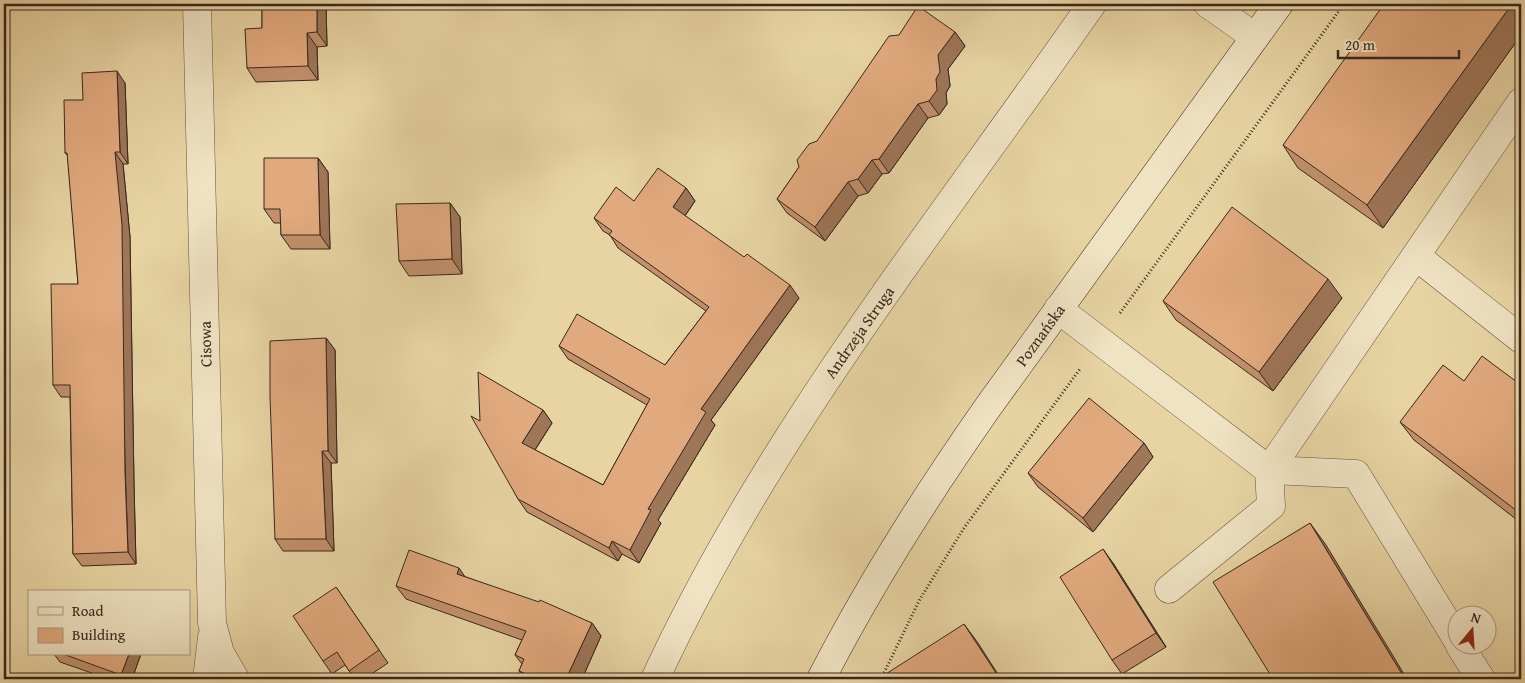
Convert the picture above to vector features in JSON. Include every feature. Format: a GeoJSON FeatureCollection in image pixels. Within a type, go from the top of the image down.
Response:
{"type":"FeatureCollection","features":[{"type":"Feature","properties":{"kind":"street","name":"Cisowa"},"geometry":{"type":"LineString","coordinates":[[197,4],[212,623],[220,653],[235,679]]}},
{"type":"Feature","properties":{"kind":"street","name":"Andrzeja Struga"},"geometry":{"type":"LineString","coordinates":[[656,679],[707,577],[796,425],[853,340],[1092,4]]}},
{"type":"Feature","properties":{"kind":"street"},"geometry":{"type":"LineString","coordinates":[[1208,4],[1254,37]]}},
{"type":"Feature","properties":{"kind":"street","name":"Poznańska"},"geometry":{"type":"LineString","coordinates":[[821,679],[866,597],[948,465],[1058,309],[1279,4]]}},
{"type":"Feature","properties":{"kind":"street"},"geometry":{"type":"LineString","coordinates":[[1169,590],[1271,506],[1270,470],[1521,102]]}},
{"type":"Feature","properties":{"kind":"street"},"geometry":{"type":"LineString","coordinates":[[1416,256],[1521,339]]}},
{"type":"Feature","properties":{"kind":"street"},"geometry":{"type":"LineString","coordinates":[[1058,309],[1270,470],[1356,474],[1448,625]]}},
{"type":"Feature","properties":{"kind":"street"},"geometry":{"type":"LineString","coordinates":[[207,679],[212,623]]}},
{"type":"Feature","properties":{"kind":"street"},"geometry":{"type":"LineString","coordinates":[[1466,656],[1481,679]]}},
{"type":"Feature","properties":{"kind":"building"},"geometry":{"type":"Polygon","coordinates":[[[262,4],[317,4],[317,32],[307,33],[308,66],[247,68],[245,29],[262,28],[262,4]]]}},
{"type":"Feature","properties":{"kind":"building"},"geometry":{"type":"Polygon","coordinates":[[[1384,4],[1512,4],[1367,205],[1283,145],[1384,4]]]}},
{"type":"Feature","properties":{"kind":"building"},"geometry":{"type":"Polygon","coordinates":[[[918,6],[955,32],[938,55],[940,72],[936,79],[937,90],[929,101],[918,104],[879,159],[872,160],[858,179],[848,182],[815,227],[777,199],[799,167],[797,160],[809,144],[817,141],[889,36],[899,35],[918,6]]]}},
{"type":"Feature","properties":{"kind":"building"},"geometry":{"type":"Polygon","coordinates":[[[117,71],[120,152],[115,152],[122,225],[125,472],[128,552],[73,554],[70,385],[53,385],[51,284],[78,284],[67,153],[65,153],[64,100],[83,100],[82,73],[117,71]]]}},
{"type":"Feature","properties":{"kind":"building"},"geometry":{"type":"Polygon","coordinates":[[[264,158],[318,158],[320,235],[281,235],[280,209],[264,209],[264,158]]]}},
{"type":"Feature","properties":{"kind":"building"},"geometry":{"type":"Polygon","coordinates":[[[658,168],[686,188],[673,207],[744,257],[747,254],[790,285],[701,409],[706,412],[648,509],[651,510],[630,550],[612,541],[609,548],[518,499],[471,416],[480,421],[478,372],[543,410],[522,443],[603,485],[650,399],[559,346],[577,314],[665,365],[709,307],[609,235],[612,231],[594,218],[616,187],[634,201],[658,168]]]}},
{"type":"Feature","properties":{"kind":"building"},"geometry":{"type":"Polygon","coordinates":[[[450,203],[452,259],[399,261],[396,204],[450,203]]]}},
{"type":"Feature","properties":{"kind":"building"},"geometry":{"type":"Polygon","coordinates":[[[1232,207],[1328,279],[1259,372],[1163,301],[1232,207]]]}},
{"type":"Feature","properties":{"kind":"building"},"geometry":{"type":"Polygon","coordinates":[[[326,338],[328,451],[322,451],[326,539],[275,539],[270,341],[326,338]]]}},
{"type":"Feature","properties":{"kind":"building"},"geometry":{"type":"Polygon","coordinates":[[[1482,356],[1521,385],[1521,514],[1400,422],[1443,365],[1464,381],[1482,356]]]}},
{"type":"Feature","properties":{"kind":"building"},"geometry":{"type":"Polygon","coordinates":[[[1089,398],[1144,443],[1083,518],[1028,473],[1089,398]]]}},
{"type":"Feature","properties":{"kind":"building"},"geometry":{"type":"Polygon","coordinates":[[[1310,523],[1405,679],[1273,679],[1213,582],[1310,523]]]}},
{"type":"Feature","properties":{"kind":"building"},"geometry":{"type":"Polygon","coordinates":[[[1103,549],[1156,633],[1112,660],[1060,577],[1103,549]]]}},
{"type":"Feature","properties":{"kind":"building"},"geometry":{"type":"Polygon","coordinates":[[[409,550],[459,568],[457,574],[539,602],[540,600],[592,623],[566,679],[556,675],[554,679],[538,679],[519,671],[524,659],[515,655],[526,631],[396,586],[409,550]]]}},
{"type":"Feature","properties":{"kind":"building"},"geometry":{"type":"Polygon","coordinates":[[[336,587],[379,650],[349,671],[337,652],[323,661],[293,616],[336,587]]]}},
{"type":"Feature","properties":{"kind":"building"},"geometry":{"type":"Polygon","coordinates":[[[964,624],[1000,679],[878,679],[964,624]]]}},
{"type":"Feature","properties":{"kind":"building"},"geometry":{"type":"Polygon","coordinates":[[[69,656],[128,656],[121,675],[69,656]]]}}]}
